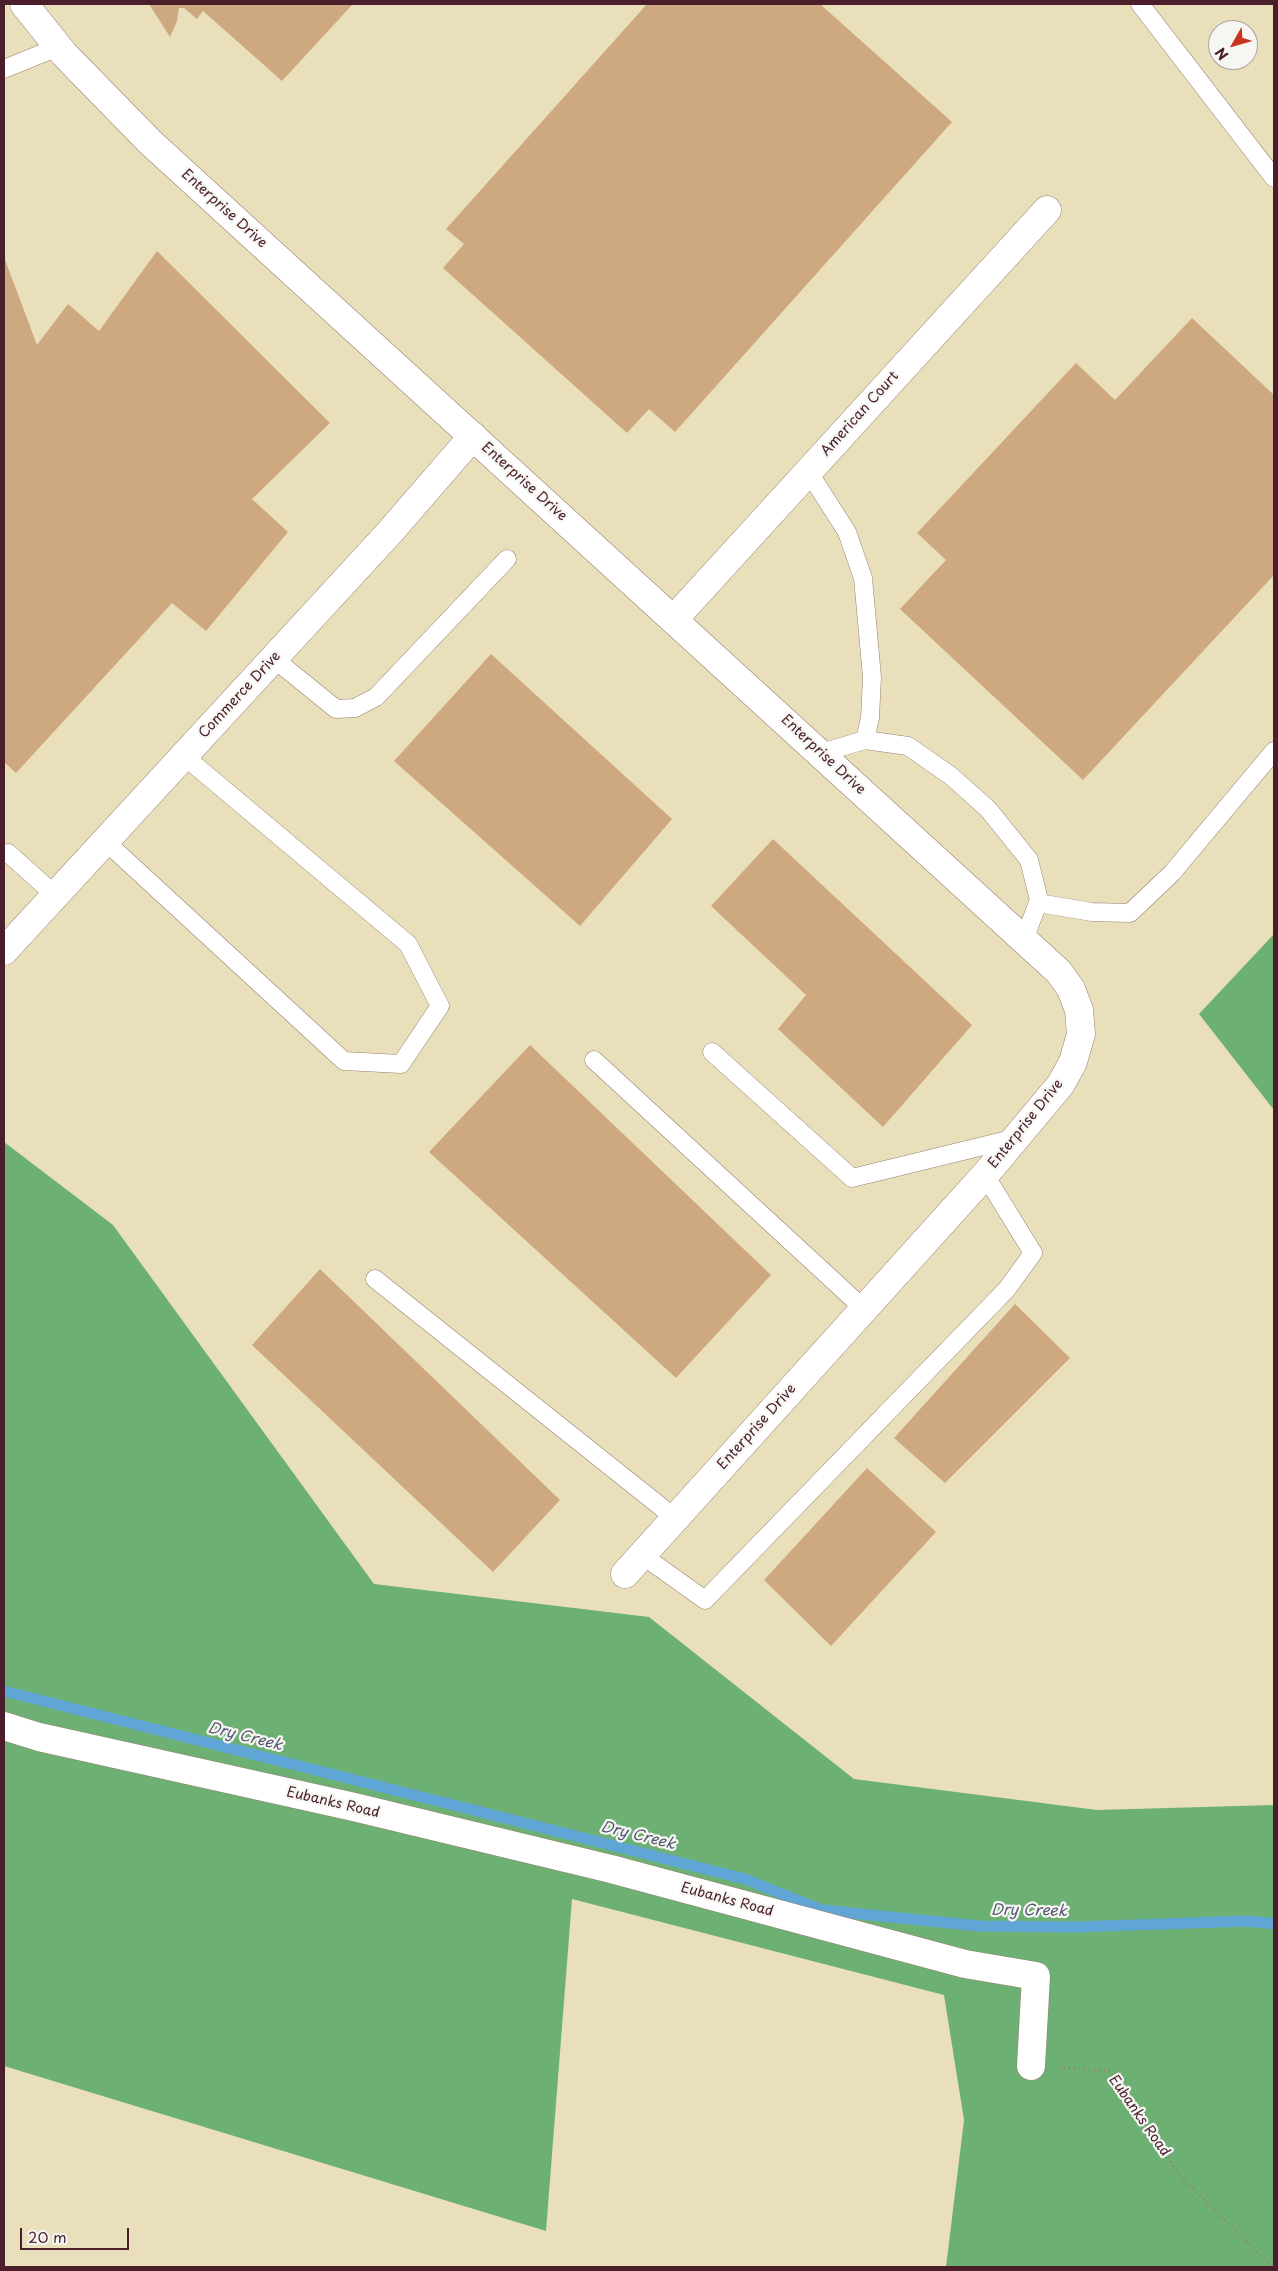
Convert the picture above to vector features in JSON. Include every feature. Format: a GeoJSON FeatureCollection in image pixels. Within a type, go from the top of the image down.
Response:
{"type":"FeatureCollection","features":[{"type":"Feature","properties":{"kind":"street","name":"Enterprise Drive"},"geometry":{"type":"LineString","coordinates":[[24,4],[58,47],[150,142],[1059,972],[1071,989],[1079,1010],[1081,1034],[1073,1062],[1061,1084],[985,1174],[634,1564]]}},
{"type":"Feature","properties":{"kind":"street","name":"American Court"},"geometry":{"type":"LineString","coordinates":[[674,619],[1046,210]]}},
{"type":"Feature","properties":{"kind":"street","name":"Commerce Drive"},"geometry":{"type":"LineString","coordinates":[[4,951],[390,532],[473,436]]}},
{"type":"Feature","properties":{"kind":"street","name":"Eubanks Road"},"geometry":{"type":"LineString","coordinates":[[4,1726],[39,1737],[354,1807],[602,1867],[965,1964],[1036,1976],[1031,2066]]}},
{"type":"Feature","properties":{"kind":"lane"},"geometry":{"type":"LineString","coordinates":[[1140,4],[1274,178]]}},
{"type":"Feature","properties":{"kind":"lane"},"geometry":{"type":"LineString","coordinates":[[4,69],[58,47]]}},
{"type":"Feature","properties":{"kind":"lane"},"geometry":{"type":"LineString","coordinates":[[808,471],[847,532],[863,578],[872,677],[870,718],[865,740]]}},
{"type":"Feature","properties":{"kind":"lane"},"geometry":{"type":"LineString","coordinates":[[273,658],[336,709],[355,708],[376,696],[507,559]]}},
{"type":"Feature","properties":{"kind":"lane"},"geometry":{"type":"LineString","coordinates":[[821,754],[865,740],[908,746],[951,776],[988,810],[1029,860],[1039,900],[1024,940]]}},
{"type":"Feature","properties":{"kind":"lane"},"geometry":{"type":"LineString","coordinates":[[1038,903],[1092,912],[1130,912],[1172,873],[1274,751]]}},
{"type":"Feature","properties":{"kind":"lane"},"geometry":{"type":"LineString","coordinates":[[105,841],[344,1061],[401,1064],[440,1006],[408,944],[184,756]]}},
{"type":"Feature","properties":{"kind":"lane"},"geometry":{"type":"LineString","coordinates":[[4,854],[8,853],[55,895]]}},
{"type":"Feature","properties":{"kind":"lane"},"geometry":{"type":"LineString","coordinates":[[712,1052],[852,1178],[1016,1138]]}},
{"type":"Feature","properties":{"kind":"lane"},"geometry":{"type":"LineString","coordinates":[[594,1060],[864,1308]]}},
{"type":"Feature","properties":{"kind":"lane"},"geometry":{"type":"LineString","coordinates":[[634,1564],[705,1600],[1007,1289],[1033,1252],[985,1174]]}},
{"type":"Feature","properties":{"kind":"lane"},"geometry":{"type":"LineString","coordinates":[[375,1279],[675,1518]]}},
{"type":"Feature","properties":{"kind":"path","name":"Eubanks Road"},"geometry":{"type":"LineString","coordinates":[[1031,2066],[1110,2071],[1180,2176],[1273,2267]]}},
{"type":"Feature","properties":{"kind":"green space"},"geometry":{"type":"Polygon","coordinates":[[[1274,934],[1274,1110],[1199,1014],[1274,934]]]}},
{"type":"Feature","properties":{"kind":"green space"},"geometry":{"type":"Polygon","coordinates":[[[4,1142],[113,1225],[374,1584],[649,1617],[854,1779],[1097,1810],[1274,1805],[1274,2267],[946,2267],[964,2120],[944,1995],[572,1899],[546,2231],[4,2066],[4,1142]]]}},
{"type":"Feature","properties":{"kind":"building"},"geometry":{"type":"Polygon","coordinates":[[[149,4],[353,4],[282,81],[203,11],[197,19],[184,8],[179,8],[177,21],[170,37],[149,4]]]}},
{"type":"Feature","properties":{"kind":"building"},"geometry":{"type":"Polygon","coordinates":[[[647,4],[820,4],[952,122],[675,432],[649,409],[627,433],[443,268],[464,244],[446,229],[647,4]]]}},
{"type":"Feature","properties":{"kind":"building"},"geometry":{"type":"Polygon","coordinates":[[[157,251],[330,423],[252,499],[288,532],[206,631],[172,603],[16,773],[4,762],[4,257],[37,345],[68,304],[99,331],[157,251]]]}},
{"type":"Feature","properties":{"kind":"building"},"geometry":{"type":"Polygon","coordinates":[[[1192,318],[1274,395],[1274,575],[1083,780],[900,609],[946,560],[917,533],[1076,363],[1115,400],[1192,318]]]}},
{"type":"Feature","properties":{"kind":"building"},"geometry":{"type":"Polygon","coordinates":[[[491,654],[672,819],[580,926],[394,761],[491,654]]]}},
{"type":"Feature","properties":{"kind":"building"},"geometry":{"type":"Polygon","coordinates":[[[773,839],[972,1025],[883,1127],[778,1029],[806,995],[711,906],[773,839]]]}},
{"type":"Feature","properties":{"kind":"building"},"geometry":{"type":"Polygon","coordinates":[[[530,1045],[771,1275],[676,1378],[429,1152],[530,1045]]]}},
{"type":"Feature","properties":{"kind":"building"},"geometry":{"type":"Polygon","coordinates":[[[320,1269],[560,1500],[493,1572],[252,1345],[320,1269]]]}},
{"type":"Feature","properties":{"kind":"building"},"geometry":{"type":"Polygon","coordinates":[[[1015,1304],[1070,1358],[945,1483],[894,1438],[1015,1304]]]}},
{"type":"Feature","properties":{"kind":"building"},"geometry":{"type":"Polygon","coordinates":[[[867,1468],[936,1532],[831,1646],[764,1580],[867,1468]]]}},
{"type":"Feature","properties":{"kind":"waterway","name":"Dry Creek"},"geometry":{"type":"LineString","coordinates":[[4,1691],[745,1879],[822,1910],[980,1926],[1074,1927],[1248,1921],[1274,1924]]}}]}
